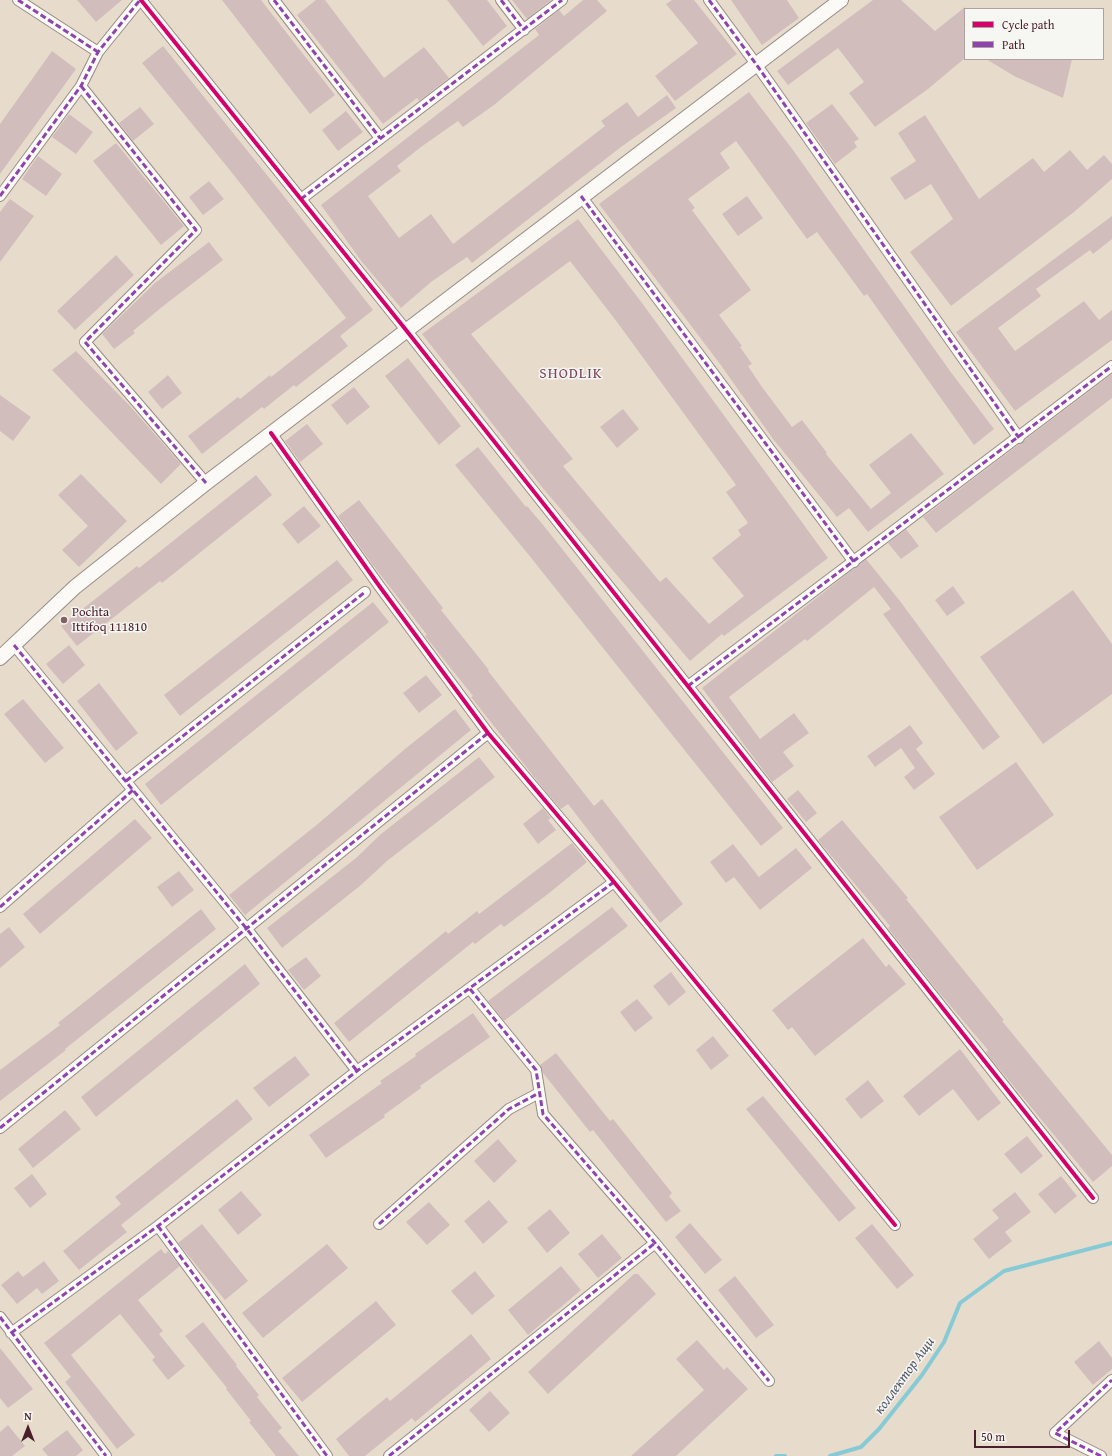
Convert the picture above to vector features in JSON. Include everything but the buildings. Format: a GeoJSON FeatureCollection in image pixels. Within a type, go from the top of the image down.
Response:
{"type":"FeatureCollection","features":[{"type":"Feature","properties":{"kind":"main road"},"geometry":{"type":"LineString","coordinates":[[0,658],[75,587],[271,433],[581,196],[841,0]]}},
{"type":"Feature","properties":{"kind":"street"},"geometry":{"type":"LineString","coordinates":[[18,0],[98,52]]}},
{"type":"Feature","properties":{"kind":"street"},"geometry":{"type":"LineString","coordinates":[[0,196],[81,86],[98,52],[141,0],[406,330],[1093,1198]]}},
{"type":"Feature","properties":{"kind":"street"},"geometry":{"type":"LineString","coordinates":[[274,0],[380,138]]}},
{"type":"Feature","properties":{"kind":"street"},"geometry":{"type":"LineString","coordinates":[[501,0],[524,30]]}},
{"type":"Feature","properties":{"kind":"street"},"geometry":{"type":"LineString","coordinates":[[301,199],[562,0]]}},
{"type":"Feature","properties":{"kind":"street"},"geometry":{"type":"LineString","coordinates":[[709,0],[756,64],[1019,438]]}},
{"type":"Feature","properties":{"kind":"street"},"geometry":{"type":"LineString","coordinates":[[81,86],[196,230],[85,342],[206,484]]}},
{"type":"Feature","properties":{"kind":"street"},"geometry":{"type":"LineString","coordinates":[[581,196],[854,562]]}},
{"type":"Feature","properties":{"kind":"street"},"geometry":{"type":"LineString","coordinates":[[688,686],[1019,438],[1112,366]]}},
{"type":"Feature","properties":{"kind":"street"},"geometry":{"type":"LineString","coordinates":[[271,433],[380,587],[488,733],[614,882],[895,1225]]}},
{"type":"Feature","properties":{"kind":"street"},"geometry":{"type":"LineString","coordinates":[[126,781],[365,592]]}},
{"type":"Feature","properties":{"kind":"street"},"geometry":{"type":"LineString","coordinates":[[14,645],[246,928],[357,1071]]}},
{"type":"Feature","properties":{"kind":"street"},"geometry":{"type":"LineString","coordinates":[[0,1128],[488,733]]}},
{"type":"Feature","properties":{"kind":"street"},"geometry":{"type":"LineString","coordinates":[[0,907],[133,790]]}},
{"type":"Feature","properties":{"kind":"street"},"geometry":{"type":"LineString","coordinates":[[12,1333],[158,1226],[357,1071],[614,882]]}},
{"type":"Feature","properties":{"kind":"street"},"geometry":{"type":"LineString","coordinates":[[470,989],[536,1070],[543,1114],[655,1243],[769,1381]]}},
{"type":"Feature","properties":{"kind":"street"},"geometry":{"type":"LineString","coordinates":[[379,1224],[509,1109],[539,1093]]}},
{"type":"Feature","properties":{"kind":"street"},"geometry":{"type":"LineString","coordinates":[[158,1226],[327,1456]]}},
{"type":"Feature","properties":{"kind":"street"},"geometry":{"type":"LineString","coordinates":[[388,1456],[655,1243]]}},
{"type":"Feature","properties":{"kind":"street"},"geometry":{"type":"LineString","coordinates":[[0,1317],[106,1456]]}},
{"type":"Feature","properties":{"kind":"street"},"geometry":{"type":"LineString","coordinates":[[1101,1456],[1055,1433],[1112,1380]]}},
{"type":"Feature","properties":{"kind":"waterway","name":"коллектор Ащи"},"geometry":{"type":"LineString","coordinates":[[830,1456],[861,1447],[879,1429],[922,1375],[944,1342],[960,1303],[1004,1271],[1112,1243]]}},
{"type":"Feature","properties":{"kind":"waterway","name":"коллектор Ащи"},"geometry":{"type":"LineString","coordinates":[[776,1456],[785,1456]]}},
{"type":"Feature","properties":{"kind":"marked path"},"geometry":{"type":"LineString","coordinates":[[18,0],[98,52]]}},
{"type":"Feature","properties":{"kind":"marked path"},"geometry":{"type":"LineString","coordinates":[[0,196],[81,86],[98,52],[140,0]]}},
{"type":"Feature","properties":{"kind":"marked path"},"geometry":{"type":"LineString","coordinates":[[274,0],[380,138]]}},
{"type":"Feature","properties":{"kind":"marked path"},"geometry":{"type":"LineString","coordinates":[[501,0],[524,30]]}},
{"type":"Feature","properties":{"kind":"marked path"},"geometry":{"type":"LineString","coordinates":[[301,199],[562,0]]}},
{"type":"Feature","properties":{"kind":"marked path"},"geometry":{"type":"LineString","coordinates":[[709,0],[756,64],[1019,438]]}},
{"type":"Feature","properties":{"kind":"marked path"},"geometry":{"type":"LineString","coordinates":[[81,86],[196,230],[85,342],[206,483]]}},
{"type":"Feature","properties":{"kind":"marked path"},"geometry":{"type":"LineString","coordinates":[[581,196],[854,562]]}},
{"type":"Feature","properties":{"kind":"marked path"},"geometry":{"type":"LineString","coordinates":[[688,686],[1112,366]]}},
{"type":"Feature","properties":{"kind":"marked path"},"geometry":{"type":"LineString","coordinates":[[126,781],[365,592]]}},
{"type":"Feature","properties":{"kind":"marked path"},"geometry":{"type":"LineString","coordinates":[[14,645],[246,928],[357,1071]]}},
{"type":"Feature","properties":{"kind":"marked path"},"geometry":{"type":"LineString","coordinates":[[0,1128],[488,733]]}},
{"type":"Feature","properties":{"kind":"marked path"},"geometry":{"type":"LineString","coordinates":[[0,907],[133,790]]}},
{"type":"Feature","properties":{"kind":"marked path"},"geometry":{"type":"LineString","coordinates":[[11,1333],[158,1226],[357,1071],[614,882]]}},
{"type":"Feature","properties":{"kind":"marked path"},"geometry":{"type":"LineString","coordinates":[[470,989],[536,1070],[543,1114],[655,1243],[769,1381]]}},
{"type":"Feature","properties":{"kind":"marked path"},"geometry":{"type":"LineString","coordinates":[[379,1224],[509,1109],[539,1093]]}},
{"type":"Feature","properties":{"kind":"marked path"},"geometry":{"type":"LineString","coordinates":[[158,1226],[327,1456]]}},
{"type":"Feature","properties":{"kind":"marked path"},"geometry":{"type":"LineString","coordinates":[[389,1456],[655,1243]]}},
{"type":"Feature","properties":{"kind":"marked path"},"geometry":{"type":"LineString","coordinates":[[0,1317],[106,1456]]}},
{"type":"Feature","properties":{"kind":"marked path"},"geometry":{"type":"LineString","coordinates":[[1101,1456],[1055,1433],[1112,1380]]}},
{"type":"Feature","properties":{"kind":"cycle path"},"geometry":{"type":"LineString","coordinates":[[141,0],[406,330],[1093,1198]]}},
{"type":"Feature","properties":{"kind":"cycle path"},"geometry":{"type":"LineString","coordinates":[[271,433],[380,587],[488,733],[614,882],[895,1225]]}},
{"type":"Feature","properties":{"kind":"place","name":"Pochta Ittifoq 111810"},"geometry":{"type":"Point","coordinates":[64,620]}},
{"type":"Feature","properties":{"kind":"district","name":"SHODLIK"},"geometry":{"type":"Point","coordinates":[571,374]}}]}
